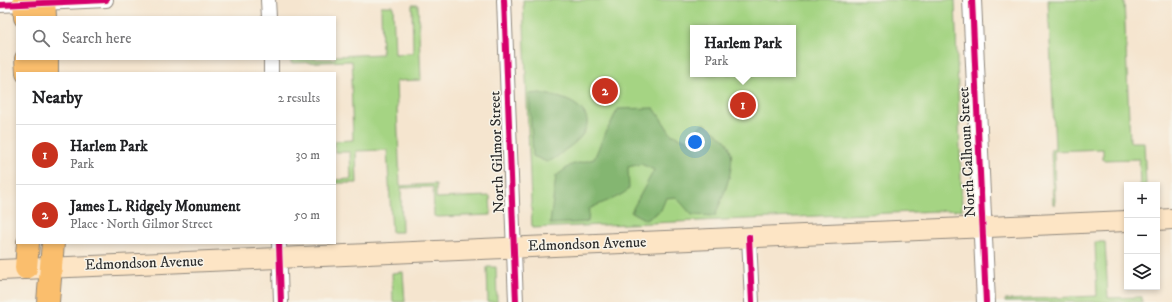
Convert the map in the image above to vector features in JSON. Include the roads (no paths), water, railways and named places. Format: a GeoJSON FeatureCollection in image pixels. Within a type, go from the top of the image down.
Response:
{"type":"FeatureCollection","features":[{"type":"Feature","properties":{"kind":"main road"},"geometry":{"type":"LineString","coordinates":[[26,60],[27,72]]}},
{"type":"Feature","properties":{"kind":"main road"},"geometry":{"type":"LineString","coordinates":[[47,60],[47,72]]}},
{"type":"Feature","properties":{"kind":"main road"},"geometry":{"type":"LineString","coordinates":[[1160,220],[1172,219]]}},
{"type":"Feature","properties":{"kind":"main road","name":"Edmondson Avenue"},"geometry":{"type":"LineString","coordinates":[[0,270],[279,250],[514,247],[1124,221]]}},
{"type":"Feature","properties":{"kind":"main road"},"geometry":{"type":"LineString","coordinates":[[26,268],[28,244]]}},
{"type":"Feature","properties":{"kind":"main road"},"geometry":{"type":"LineString","coordinates":[[48,302],[53,244]]}},
{"type":"Feature","properties":{"kind":"street"},"geometry":{"type":"LineString","coordinates":[[0,5],[34,7],[106,0]]}},
{"type":"Feature","properties":{"kind":"street"},"geometry":{"type":"LineString","coordinates":[[268,0],[269,16]]}},
{"type":"Feature","properties":{"kind":"street","name":"North Gilmor Street"},"geometry":{"type":"LineString","coordinates":[[504,0],[516,302]]}},
{"type":"Feature","properties":{"kind":"street","name":"North Calhoun Street"},"geometry":{"type":"LineString","coordinates":[[972,0],[986,302]]}},
{"type":"Feature","properties":{"kind":"street"},"geometry":{"type":"LineString","coordinates":[[271,60],[271,72]]}},
{"type":"Feature","properties":{"kind":"street"},"geometry":{"type":"LineString","coordinates":[[749,237],[752,302]]}},
{"type":"Feature","properties":{"kind":"street"},"geometry":{"type":"LineString","coordinates":[[279,250],[281,302]]}},
{"type":"Feature","properties":{"kind":"place","name":"James L. Ridgely Monument"},"geometry":{"type":"Point","coordinates":[605,91]}},
{"type":"Feature","properties":{"kind":"place","name":"Harlem Park"},"geometry":{"type":"Point","coordinates":[743,105]}}]}
